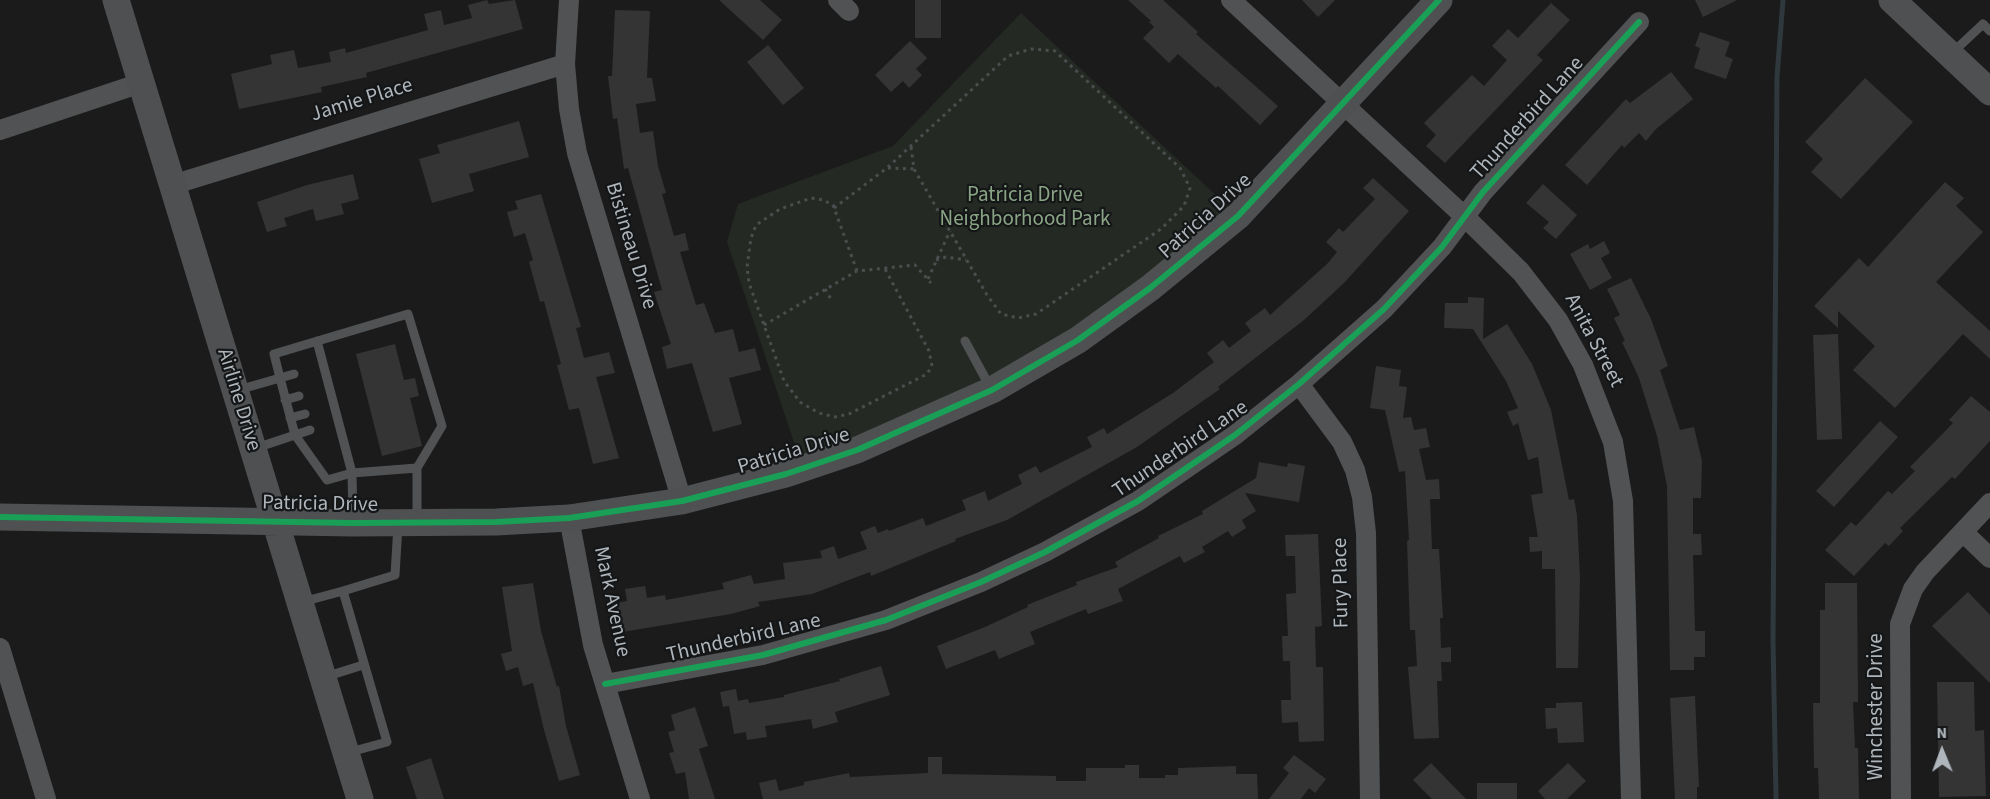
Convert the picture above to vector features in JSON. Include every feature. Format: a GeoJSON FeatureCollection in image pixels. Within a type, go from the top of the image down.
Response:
{"type":"FeatureCollection","features":[{"type":"Feature","properties":{"kind":"street","name":"Airline Drive"},"geometry":{"type":"LineString","coordinates":[[116,0],[360,799]]}},
{"type":"Feature","properties":{"kind":"street","name":"Bistineau Drive"},"geometry":{"type":"LineString","coordinates":[[569,0],[565,64],[570,119],[577,153],[682,501]]}},
{"type":"Feature","properties":{"kind":"street","name":"Patricia Drive"},"geometry":{"type":"LineString","coordinates":[[0,517],[353,523],[569,518],[682,501],[786,474],[846,454],[901,433],[992,390],[1078,340],[1186,260],[1238,216],[1439,0]]}},
{"type":"Feature","properties":{"kind":"street"},"geometry":{"type":"LineString","coordinates":[[1892,0],[1990,92]]}},
{"type":"Feature","properties":{"kind":"street","name":"Anita Street"},"geometry":{"type":"LineString","coordinates":[[1234,1],[1465,217],[1527,279],[1558,320],[1591,382],[1613,442],[1625,526],[1631,799]]}},
{"type":"Feature","properties":{"kind":"street","name":"Thunderbird Lane"},"geometry":{"type":"LineString","coordinates":[[604,684],[720,664],[797,646],[886,620],[971,586],[1044,552],[1138,501],[1235,435],[1299,384],[1384,309],[1442,247],[1483,192],[1639,22]]}},
{"type":"Feature","properties":{"kind":"street","name":"Jamie Place"},"geometry":{"type":"LineString","coordinates":[[172,185],[565,64]]}},
{"type":"Feature","properties":{"kind":"street"},"geometry":{"type":"LineString","coordinates":[[0,130],[141,83]]}},
{"type":"Feature","properties":{"kind":"street","name":"Fury Place"},"geometry":{"type":"LineString","coordinates":[[1299,384],[1342,442],[1355,470],[1362,497],[1366,533],[1370,799]]}},
{"type":"Feature","properties":{"kind":"street","name":"Winchester Drive"},"geometry":{"type":"LineString","coordinates":[[1901,799],[1900,624],[1913,589],[1940,554],[1990,503]]}},
{"type":"Feature","properties":{"kind":"street","name":"Mark Avenue"},"geometry":{"type":"LineString","coordinates":[[569,518],[587,617],[604,684],[640,799]]}},
{"type":"Feature","properties":{"kind":"street"},"geometry":{"type":"LineString","coordinates":[[1963,532],[1990,558]]}},
{"type":"Feature","properties":{"kind":"street"},"geometry":{"type":"LineString","coordinates":[[0,648],[46,799]]}},
{"type":"Feature","properties":{"kind":"lane"},"geometry":{"type":"LineString","coordinates":[[1950,55],[1988,24]]}},
{"type":"Feature","properties":{"kind":"lane"},"geometry":{"type":"LineString","coordinates":[[300,603],[395,575],[408,522],[417,468],[442,426],[408,314],[274,354],[295,435],[327,480],[352,473],[417,468]]}},
{"type":"Feature","properties":{"kind":"lane"},"geometry":{"type":"LineString","coordinates":[[318,341],[352,473],[353,523]]}},
{"type":"Feature","properties":{"kind":"lane"},"geometry":{"type":"LineString","coordinates":[[965,341],[992,390]]}},
{"type":"Feature","properties":{"kind":"lane"},"geometry":{"type":"LineString","coordinates":[[312,368],[324,364]]}},
{"type":"Feature","properties":{"kind":"lane"},"geometry":{"type":"LineString","coordinates":[[236,391],[294,374]]}},
{"type":"Feature","properties":{"kind":"lane"},"geometry":{"type":"LineString","coordinates":[[319,390],[330,387]]}},
{"type":"Feature","properties":{"kind":"lane"},"geometry":{"type":"LineString","coordinates":[[285,400],[299,396]]}},
{"type":"Feature","properties":{"kind":"lane"},"geometry":{"type":"LineString","coordinates":[[324,408],[335,405]]}},
{"type":"Feature","properties":{"kind":"lane"},"geometry":{"type":"LineString","coordinates":[[290,418],[305,414]]}},
{"type":"Feature","properties":{"kind":"lane"},"geometry":{"type":"LineString","coordinates":[[330,425],[340,422]]}},
{"type":"Feature","properties":{"kind":"lane"},"geometry":{"type":"LineString","coordinates":[[253,449],[310,430]]}},
{"type":"Feature","properties":{"kind":"lane"},"geometry":{"type":"LineString","coordinates":[[343,591],[387,742],[346,753]]}},
{"type":"Feature","properties":{"kind":"lane"},"geometry":{"type":"LineString","coordinates":[[323,677],[363,665]]}},
{"type":"Feature","properties":{"kind":"path"},"geometry":{"type":"LineString","coordinates":[[834,208],[887,168],[1008,56],[1030,49],[1055,51],[1180,168],[1190,188],[1184,206],[1161,229],[1036,314],[1018,318],[1001,314],[987,295],[914,169],[911,147]]}},
{"type":"Feature","properties":{"kind":"path"},"geometry":{"type":"LineString","coordinates":[[887,168],[914,169]]}},
{"type":"Feature","properties":{"kind":"path"},"geometry":{"type":"LineString","coordinates":[[857,270],[834,208],[823,200],[811,198],[780,209],[756,225],[751,238],[747,267],[749,283],[784,381],[800,402],[819,413],[835,417],[849,414],[927,374],[932,366],[929,351],[884,267]]}},
{"type":"Feature","properties":{"kind":"path"},"geometry":{"type":"LineString","coordinates":[[928,279],[950,231]]}},
{"type":"Feature","properties":{"kind":"path"},"geometry":{"type":"LineString","coordinates":[[936,260],[946,257],[966,260]]}},
{"type":"Feature","properties":{"kind":"path"},"geometry":{"type":"LineString","coordinates":[[764,325],[857,270],[915,265],[932,284]]}},
{"type":"Feature","properties":{"kind":"path"},"geometry":{"type":"LineString","coordinates":[[825,289],[831,299]]}},
{"type":"Feature","properties":{"kind":"green space","name":"Patricia Drive Neighborhood Park"},"geometry":{"type":"Polygon","coordinates":[[[1021,13],[1238,216],[1113,316],[803,469],[727,242],[738,204],[893,146],[1021,13]]]}},
{"type":"Feature","properties":{"kind":"building"},"geometry":{"type":"Polygon","coordinates":[[[487,0],[489,4],[515,0],[523,29],[366,73],[367,77],[321,87],[322,92],[239,109],[231,74],[272,64],[270,55],[294,50],[298,68],[331,62],[329,52],[345,48],[346,53],[428,30],[424,14],[441,10],[444,25],[472,18],[468,5],[487,0]]]}},
{"type":"Feature","properties":{"kind":"building"},"geometry":{"type":"Polygon","coordinates":[[[719,0],[760,0],[782,20],[763,40],[719,0]]]}},
{"type":"Feature","properties":{"kind":"building"},"geometry":{"type":"Polygon","coordinates":[[[915,0],[941,0],[941,38],[915,38],[915,0]]]}},
{"type":"Feature","properties":{"kind":"building"},"geometry":{"type":"Polygon","coordinates":[[[1128,0],[1163,0],[1198,32],[1196,34],[1278,106],[1260,125],[1218,86],[1216,88],[1178,54],[1169,63],[1143,38],[1154,27],[1149,22],[1151,21],[1128,0]]]}},
{"type":"Feature","properties":{"kind":"building"},"geometry":{"type":"Polygon","coordinates":[[[1302,0],[1335,0],[1318,17],[1302,0]]]}},
{"type":"Feature","properties":{"kind":"building"},"geometry":{"type":"Polygon","coordinates":[[[1695,0],[1737,0],[1703,17],[1695,0]]]}},
{"type":"Feature","properties":{"kind":"building"},"geometry":{"type":"Polygon","coordinates":[[[1551,3],[1570,20],[1537,55],[1543,60],[1445,163],[1426,146],[1436,135],[1424,123],[1472,75],[1484,86],[1507,60],[1492,46],[1508,29],[1518,38],[1551,3]]]}},
{"type":"Feature","properties":{"kind":"building"},"geometry":{"type":"Polygon","coordinates":[[[615,10],[650,11],[647,78],[652,78],[656,101],[636,104],[640,133],[653,131],[658,166],[666,193],[662,194],[674,236],[685,233],[689,250],[680,252],[696,305],[704,303],[715,333],[733,329],[739,352],[755,348],[761,370],[729,378],[742,424],[713,432],[692,363],[667,369],[662,347],[671,344],[654,292],[662,290],[628,168],[624,169],[617,118],[613,119],[608,76],[612,76],[615,10]]]}},
{"type":"Feature","properties":{"kind":"building"},"geometry":{"type":"Polygon","coordinates":[[[1700,32],[1730,42],[1725,56],[1733,59],[1726,79],[1694,68],[1700,48],[1695,46],[1700,32]]]}},
{"type":"Feature","properties":{"kind":"building"},"geometry":{"type":"Polygon","coordinates":[[[910,41],[927,58],[916,69],[922,75],[909,88],[903,81],[891,92],[875,75],[910,41]]]}},
{"type":"Feature","properties":{"kind":"building"},"geometry":{"type":"Polygon","coordinates":[[[768,45],[804,88],[783,105],[747,62],[768,45]]]}},
{"type":"Feature","properties":{"kind":"building"},"geometry":{"type":"Polygon","coordinates":[[[1671,72],[1693,99],[1656,129],[1646,141],[1639,133],[1624,148],[1622,145],[1587,185],[1565,165],[1626,99],[1630,103],[1671,72]]]}},
{"type":"Feature","properties":{"kind":"building"},"geometry":{"type":"Polygon","coordinates":[[[1865,78],[1913,122],[1841,199],[1811,172],[1823,159],[1805,142],[1865,78]]]}},
{"type":"Feature","properties":{"kind":"building"},"geometry":{"type":"Polygon","coordinates":[[[519,121],[529,157],[469,174],[474,191],[432,203],[419,159],[440,153],[437,145],[519,121]]]}},
{"type":"Feature","properties":{"kind":"building"},"geometry":{"type":"Polygon","coordinates":[[[353,174],[359,199],[341,204],[344,214],[316,221],[313,209],[284,218],[287,226],[267,232],[257,202],[307,185],[353,174]]]}},
{"type":"Feature","properties":{"kind":"building"},"geometry":{"type":"Polygon","coordinates":[[[1373,178],[1409,211],[1344,283],[1304,320],[1218,387],[1220,389],[1137,447],[1007,520],[955,539],[956,541],[871,576],[870,572],[812,594],[758,602],[760,606],[731,614],[622,632],[617,603],[627,601],[625,589],[645,586],[647,598],[665,595],[666,600],[724,589],[722,583],[751,575],[754,584],[785,579],[783,563],[822,558],[820,551],[834,546],[838,559],[867,549],[860,532],[875,526],[878,533],[888,529],[889,531],[923,518],[926,526],[966,510],[962,500],[985,491],[988,501],[1022,484],[1018,475],[1036,466],[1040,473],[1092,447],[1087,437],[1104,428],[1107,434],[1173,393],[1214,362],[1207,353],[1223,340],[1229,348],[1251,331],[1245,323],[1265,308],[1270,315],[1327,264],[1337,252],[1326,242],[1339,228],[1343,232],[1375,199],[1363,188],[1373,178]]]}},
{"type":"Feature","properties":{"kind":"building"},"geometry":{"type":"Polygon","coordinates":[[[1945,182],[1964,198],[1956,206],[1983,232],[1936,282],[1990,331],[1990,359],[1963,334],[1895,408],[1853,370],[1875,346],[1838,311],[1838,328],[1814,306],[1859,258],[1868,267],[1945,182]]]}},
{"type":"Feature","properties":{"kind":"building"},"geometry":{"type":"Polygon","coordinates":[[[1543,184],[1577,215],[1556,239],[1543,228],[1549,222],[1526,203],[1543,184]]]}},
{"type":"Feature","properties":{"kind":"building"},"geometry":{"type":"Polygon","coordinates":[[[541,194],[581,327],[576,328],[584,358],[609,352],[615,373],[596,377],[619,458],[593,464],[579,408],[569,410],[557,365],[561,364],[544,301],[540,302],[529,262],[533,260],[525,233],[514,237],[507,212],[518,209],[515,201],[541,194]]]}},
{"type":"Feature","properties":{"kind":"building"},"geometry":{"type":"Polygon","coordinates":[[[1604,241],[1610,253],[1601,258],[1612,278],[1590,290],[1570,254],[1588,244],[1590,249],[1604,241]]]}},
{"type":"Feature","properties":{"kind":"building"},"geometry":{"type":"Polygon","coordinates":[[[1631,278],[1651,319],[1668,366],[1660,370],[1680,430],[1694,427],[1702,461],[1701,498],[1693,498],[1693,534],[1701,534],[1702,555],[1693,555],[1695,631],[1705,631],[1705,657],[1694,657],[1694,670],[1670,670],[1667,486],[1657,436],[1639,378],[1622,342],[1625,341],[1614,318],[1620,315],[1607,289],[1631,278]]]}},
{"type":"Feature","properties":{"kind":"building"},"geometry":{"type":"Polygon","coordinates":[[[1468,297],[1484,298],[1483,339],[1507,324],[1532,364],[1551,410],[1569,500],[1574,499],[1577,515],[1580,578],[1578,668],[1556,668],[1555,569],[1542,569],[1542,551],[1530,552],[1529,537],[1538,537],[1531,495],[1543,493],[1538,457],[1528,460],[1518,423],[1513,426],[1507,412],[1518,408],[1506,381],[1473,329],[1444,328],[1445,303],[1468,303],[1468,297]]]}},
{"type":"Feature","properties":{"kind":"building"},"geometry":{"type":"Polygon","coordinates":[[[1838,334],[1842,439],[1817,440],[1813,335],[1838,334]]]}},
{"type":"Feature","properties":{"kind":"building"},"geometry":{"type":"Polygon","coordinates":[[[395,344],[404,380],[415,378],[419,396],[410,398],[422,446],[382,456],[356,354],[395,344]]]}},
{"type":"Feature","properties":{"kind":"building"},"geometry":{"type":"Polygon","coordinates":[[[1376,366],[1401,370],[1399,386],[1407,387],[1403,418],[1411,417],[1414,430],[1426,428],[1430,447],[1419,449],[1426,480],[1439,479],[1440,499],[1430,499],[1432,549],[1439,549],[1443,618],[1440,618],[1441,648],[1451,647],[1451,662],[1441,662],[1442,681],[1437,681],[1439,738],[1414,739],[1408,667],[1417,666],[1415,630],[1410,630],[1407,541],[1409,540],[1405,471],[1399,472],[1385,410],[1370,408],[1376,366]]]}},
{"type":"Feature","properties":{"kind":"building"},"geometry":{"type":"Polygon","coordinates":[[[1971,396],[1990,412],[1990,441],[1955,479],[1952,477],[1900,528],[1903,531],[1889,546],[1885,543],[1854,576],[1825,550],[1851,522],[1856,526],[1888,491],[1892,494],[1915,471],[1910,467],[1953,423],[1949,420],[1971,396]]]}},
{"type":"Feature","properties":{"kind":"building"},"geometry":{"type":"Polygon","coordinates":[[[1880,421],[1898,437],[1834,507],[1816,491],[1880,421]]]}},
{"type":"Feature","properties":{"kind":"building"},"geometry":{"type":"Polygon","coordinates":[[[1259,462],[1287,467],[1288,463],[1305,466],[1299,502],[1245,493],[1256,511],[1242,520],[1246,528],[1232,537],[1228,531],[1202,547],[1205,552],[1184,563],[1180,556],[1118,589],[1123,601],[1088,614],[1086,609],[1030,632],[1035,644],[999,659],[995,650],[946,669],[937,646],[1077,585],[1076,582],[1118,567],[1115,562],[1159,538],[1158,536],[1203,514],[1202,511],[1256,478],[1259,462]]]}},
{"type":"Feature","properties":{"kind":"building"},"geometry":{"type":"Polygon","coordinates":[[[1318,534],[1322,626],[1315,627],[1316,667],[1323,667],[1324,741],[1299,742],[1298,722],[1282,723],[1281,700],[1291,700],[1290,661],[1283,661],[1282,636],[1288,636],[1286,594],[1296,593],[1295,556],[1286,556],[1285,535],[1318,534]]]}},
{"type":"Feature","properties":{"kind":"building"},"geometry":{"type":"Polygon","coordinates":[[[533,583],[541,631],[557,687],[559,686],[566,726],[580,775],[559,781],[533,683],[523,686],[518,667],[506,671],[501,654],[512,651],[502,587],[533,583]]]}},
{"type":"Feature","properties":{"kind":"building"},"geometry":{"type":"Polygon","coordinates":[[[1825,583],[1857,583],[1858,702],[1853,702],[1855,748],[1858,748],[1859,799],[1819,799],[1818,768],[1814,768],[1813,703],[1820,703],[1820,610],[1825,610],[1825,583]]]}},
{"type":"Feature","properties":{"kind":"building"},"geometry":{"type":"Polygon","coordinates":[[[1968,592],[1990,615],[1990,683],[1932,626],[1968,592]]]}},
{"type":"Feature","properties":{"kind":"building"},"geometry":{"type":"Polygon","coordinates":[[[881,666],[890,695],[835,712],[838,722],[813,729],[811,719],[765,726],[767,737],[747,740],[746,732],[734,734],[729,706],[723,707],[720,692],[736,689],[738,701],[748,699],[749,703],[784,697],[784,695],[840,681],[839,679],[881,666]]]}},
{"type":"Feature","properties":{"kind":"building"},"geometry":{"type":"Polygon","coordinates":[[[1937,682],[1974,682],[1975,731],[1984,730],[1986,796],[1939,797],[1937,682]]]}},
{"type":"Feature","properties":{"kind":"building"},"geometry":{"type":"Polygon","coordinates":[[[1695,696],[1699,787],[1697,787],[1697,799],[1675,799],[1670,698],[1695,696]]]}},
{"type":"Feature","properties":{"kind":"building"},"geometry":{"type":"Polygon","coordinates":[[[1582,702],[1584,742],[1558,743],[1557,728],[1546,729],[1545,708],[1556,708],[1556,703],[1582,702]]]}},
{"type":"Feature","properties":{"kind":"building"},"geometry":{"type":"Polygon","coordinates":[[[695,707],[708,746],[699,749],[715,799],[689,799],[685,772],[676,774],[669,753],[674,752],[668,732],[675,730],[671,715],[695,707]]]}},
{"type":"Feature","properties":{"kind":"building"},"geometry":{"type":"Polygon","coordinates":[[[1294,755],[1326,779],[1315,793],[1309,788],[1301,799],[1269,799],[1289,773],[1283,768],[1294,755]]]}},
{"type":"Feature","properties":{"kind":"building"},"geometry":{"type":"Polygon","coordinates":[[[928,757],[942,757],[942,774],[1056,776],[1056,781],[1086,781],[1086,768],[1125,768],[1125,765],[1139,765],[1139,778],[1165,778],[1165,775],[1178,775],[1178,768],[1236,766],[1236,774],[1257,774],[1258,799],[763,799],[759,783],[776,779],[779,791],[804,785],[804,782],[849,773],[850,777],[928,773],[928,757]]]}},
{"type":"Feature","properties":{"kind":"building"},"geometry":{"type":"Polygon","coordinates":[[[431,758],[444,799],[417,799],[406,767],[431,758]]]}},
{"type":"Feature","properties":{"kind":"building"},"geometry":{"type":"Polygon","coordinates":[[[1431,763],[1466,799],[1432,799],[1413,780],[1431,763]]]}},
{"type":"Feature","properties":{"kind":"building"},"geometry":{"type":"Polygon","coordinates":[[[1568,763],[1586,781],[1567,799],[1545,799],[1538,791],[1568,763]]]}},
{"type":"Feature","properties":{"kind":"building"},"geometry":{"type":"Polygon","coordinates":[[[1477,783],[1517,783],[1517,799],[1477,799],[1477,783]]]}},
{"type":"Feature","properties":{"kind":"waterway"},"geometry":{"type":"LineString","coordinates":[[1776,799],[1773,640],[1777,77],[1783,0]]}},
{"type":"Feature","properties":{"kind":"cycle path"},"geometry":{"type":"LineString","coordinates":[[0,517],[353,523],[496,522],[569,518],[682,501],[786,474],[857,450],[992,390],[1078,340],[1150,288],[1238,216],[1439,0]]}},
{"type":"Feature","properties":{"kind":"cycle path"},"geometry":{"type":"LineString","coordinates":[[605,684],[763,655],[886,620],[981,582],[1045,552],[1138,501],[1235,435],[1299,384],[1384,309],[1442,247],[1483,192],[1639,22]]}}]}
